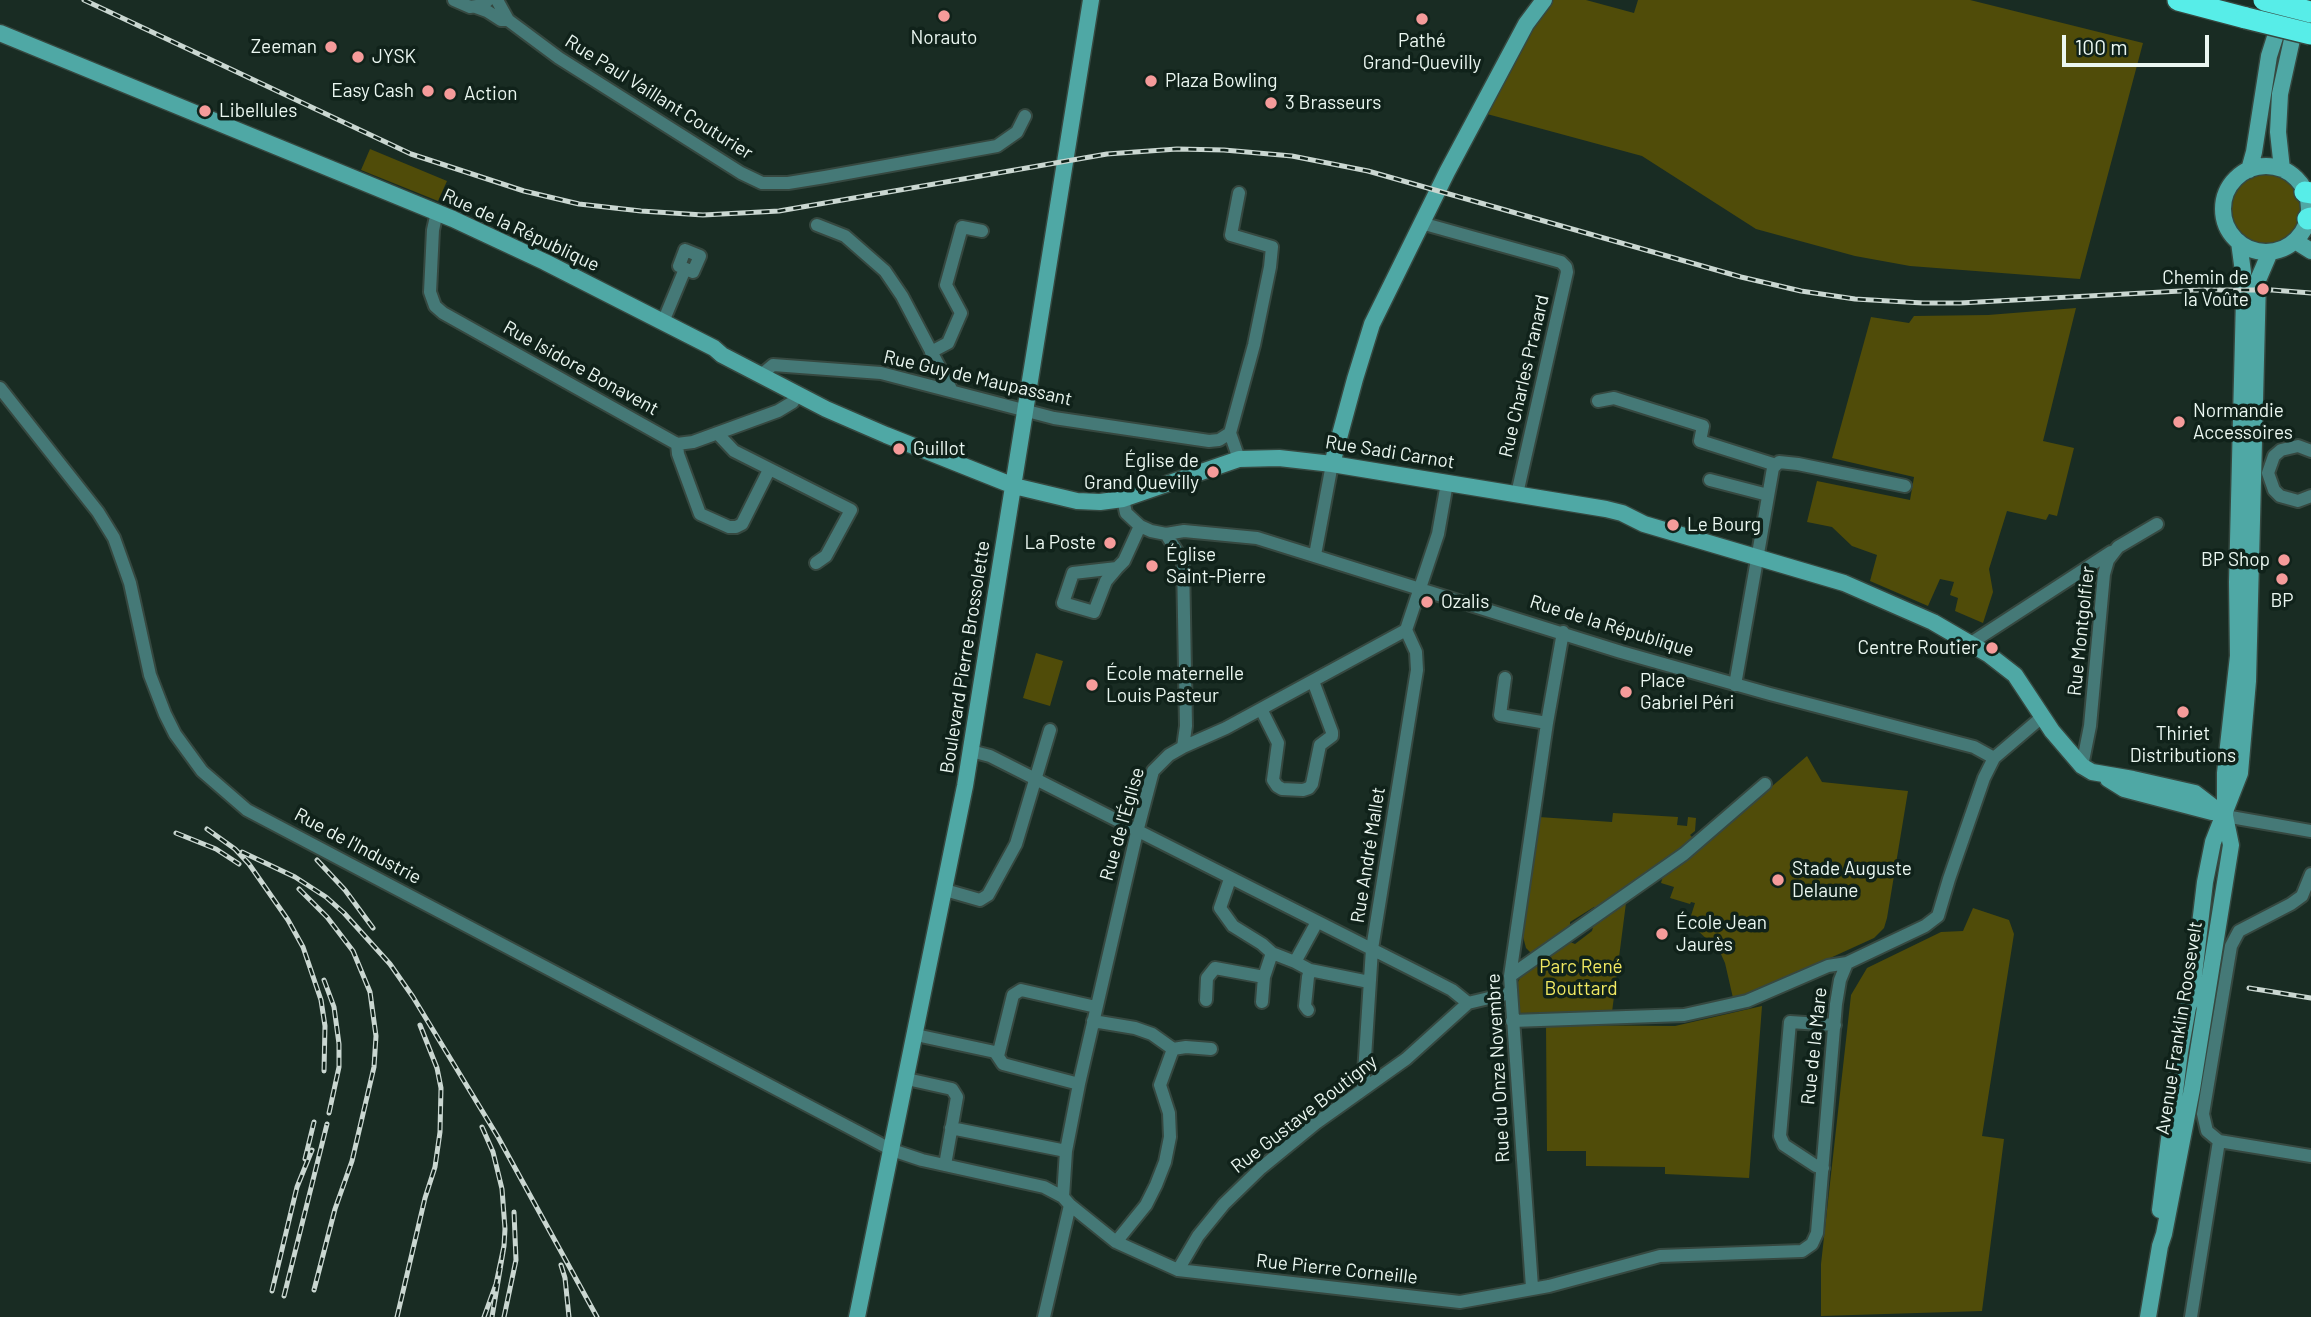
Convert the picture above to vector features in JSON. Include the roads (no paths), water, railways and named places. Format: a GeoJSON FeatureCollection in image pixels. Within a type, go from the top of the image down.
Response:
{"type":"FeatureCollection","features":[{"type":"Feature","properties":{"kind":"highway"},"geometry":{"type":"LineString","coordinates":[[2178,0],[2311,34]]}},
{"type":"Feature","properties":{"kind":"highway"},"geometry":{"type":"LineString","coordinates":[[2264,0],[2311,12]]}},
{"type":"Feature","properties":{"kind":"main road","name":"Boulevard Pierre Brossolette"},"geometry":{"type":"LineString","coordinates":[[857,1317],[916,1035],[971,751],[1091,0]]}},
{"type":"Feature","properties":{"kind":"main road"},"geometry":{"type":"LineString","coordinates":[[1332,464],[1372,324],[1421,223],[1526,24],[1545,0]]}},
{"type":"Feature","properties":{"kind":"main road"},"geometry":{"type":"LineString","coordinates":[[2249,170],[2269,56],[2288,0]]}},
{"type":"Feature","properties":{"kind":"main road"},"geometry":{"type":"LineString","coordinates":[[2281,169],[2278,132],[2280,94],[2293,35],[2308,0]]}},
{"type":"Feature","properties":{"kind":"main road","name":"Rue de la République"},"geometry":{"type":"LineString","coordinates":[[0,33],[438,212],[545,262],[796,394],[886,435],[1014,486]]}},
{"type":"Feature","properties":{"kind":"main road"},"geometry":{"type":"LineString","coordinates":[[2265,166],[2281,169],[2296,178],[2308,192],[2309,218],[2295,241],[2283,248],[2270,251],[2250,248],[2233,236],[2225,220],[2224,203],[2230,187],[2241,174],[2249,170],[2265,166]]}},
{"type":"Feature","properties":{"kind":"main road"},"geometry":{"type":"LineString","coordinates":[[2295,241],[2311,251]]}},
{"type":"Feature","properties":{"kind":"main road","name":"Avenue Franklin Roosevelt"},"geometry":{"type":"LineString","coordinates":[[2148,1317],[2193,1089],[2231,845],[2225,816],[2225,773],[2238,656],[2237,582],[2244,298],[2244,272],[2239,242]]}},
{"type":"Feature","properties":{"kind":"main road","name":"Avenue Franklin Roosevelt"},"geometry":{"type":"LineString","coordinates":[[2225,816],[2240,773],[2246,713],[2258,280],[2270,251]]}},
{"type":"Feature","properties":{"kind":"main road","name":"Rue Sadi Carnot"},"geometry":{"type":"LineString","coordinates":[[1014,486],[1077,501],[1100,502],[1123,499],[1239,459],[1279,458],[1332,464],[1622,513],[1644,524],[1844,583],[1933,622],[1971,643],[2015,675],[2042,717],[2082,766],[2101,774],[2195,793],[2225,816]]}},
{"type":"Feature","properties":{"kind":"street","name":"Rue Paul Vaillant Couturier"},"geometry":{"type":"LineString","coordinates":[[454,0],[464,6],[487,10],[501,20],[508,20]]}},
{"type":"Feature","properties":{"kind":"street"},"geometry":{"type":"LineString","coordinates":[[476,7],[488,0]]}},
{"type":"Feature","properties":{"kind":"street","name":"Rue Paul Vaillant Couturier"},"geometry":{"type":"LineString","coordinates":[[497,0],[508,20],[559,58],[741,173],[762,183],[788,183],[997,146],[1017,132],[1025,116]]}},
{"type":"Feature","properties":{"kind":"street"},"geometry":{"type":"LineString","coordinates":[[1239,193],[1231,235],[1272,247],[1254,345],[1230,433],[1239,459]]}},
{"type":"Feature","properties":{"kind":"street","name":"Rue Isidore Bonavent"},"geometry":{"type":"LineString","coordinates":[[438,212],[433,230],[430,292],[435,306],[443,313],[677,444]]}},
{"type":"Feature","properties":{"kind":"street","name":"Rue Charles Pranard"},"geometry":{"type":"LineString","coordinates":[[1421,223],[1561,262],[1566,267],[1517,494]]}},
{"type":"Feature","properties":{"kind":"street"},"geometry":{"type":"LineString","coordinates":[[817,225],[845,236],[885,271],[902,296],[952,391]]}},
{"type":"Feature","properties":{"kind":"street"},"geometry":{"type":"LineString","coordinates":[[931,352],[948,343],[961,313],[946,285],[962,227],[982,231]]}},
{"type":"Feature","properties":{"kind":"street"},"geometry":{"type":"LineString","coordinates":[[663,322],[685,269]]}},
{"type":"Feature","properties":{"kind":"street","name":"Rue Guy de Maupassant"},"geometry":{"type":"LineString","coordinates":[[761,375],[772,365],[881,373],[1026,412],[1209,441],[1219,440],[1230,433]]}},
{"type":"Feature","properties":{"kind":"street","name":"Rue de l'Industrie"},"geometry":{"type":"LineString","coordinates":[[0,388],[98,512],[114,538],[130,583],[150,675],[165,714],[186,751],[217,786],[247,810],[892,1150]]}},
{"type":"Feature","properties":{"kind":"street"},"geometry":{"type":"LineString","coordinates":[[769,470],[742,524],[729,527],[700,513],[678,454],[677,444],[693,442],[778,411],[793,402],[796,394]]}},
{"type":"Feature","properties":{"kind":"street"},"geometry":{"type":"LineString","coordinates":[[1598,401],[1614,398],[1703,426],[1700,441],[1776,465]]}},
{"type":"Feature","properties":{"kind":"street"},"geometry":{"type":"LineString","coordinates":[[717,433],[734,451],[851,510],[827,556],[816,563]]}},
{"type":"Feature","properties":{"kind":"street"},"geometry":{"type":"LineString","coordinates":[[2311,451],[2298,446],[2281,450],[2274,456],[2268,473],[2274,490],[2280,496],[2298,501],[2311,496]]}},
{"type":"Feature","properties":{"kind":"street"},"geometry":{"type":"LineString","coordinates":[[1735,685],[1773,468],[1779,462],[1798,464],[1905,486]]}},
{"type":"Feature","properties":{"kind":"street"},"geometry":{"type":"LineString","coordinates":[[1315,555],[1332,464]]}},
{"type":"Feature","properties":{"kind":"street"},"geometry":{"type":"LineString","coordinates":[[1710,480],[1768,495]]}},
{"type":"Feature","properties":{"kind":"street"},"geometry":{"type":"LineString","coordinates":[[1406,629],[1437,534],[1447,483]]}},
{"type":"Feature","properties":{"kind":"street"},"geometry":{"type":"LineString","coordinates":[[1123,499],[1126,513],[1140,526],[1166,534],[1183,561],[1186,726],[1182,747]]}},
{"type":"Feature","properties":{"kind":"street","name":"Rue Montgolfier"},"geometry":{"type":"LineString","coordinates":[[2082,766],[2090,726],[2104,574],[2108,560],[2118,547],[2157,524]]}},
{"type":"Feature","properties":{"kind":"street"},"geometry":{"type":"LineString","coordinates":[[1117,568],[1073,573],[1063,603],[1094,612],[1106,580],[1124,561],[1140,526]]}},
{"type":"Feature","properties":{"kind":"street","name":"Rue de la République"},"geometry":{"type":"LineString","coordinates":[[1166,534],[1184,531],[1257,538],[1621,652],[1735,685],[1974,747],[1994,758]]}},
{"type":"Feature","properties":{"kind":"street"},"geometry":{"type":"LineString","coordinates":[[1971,643],[2118,547]]}},
{"type":"Feature","properties":{"kind":"street","name":"Rue de l'Église"},"geometry":{"type":"LineString","coordinates":[[1044,1317],[1067,1201],[1066,1151],[1079,1083],[1153,771],[1168,755],[1182,747],[1226,728],[1406,629]]}},
{"type":"Feature","properties":{"kind":"street","name":"Rue André Mallet"},"geometry":{"type":"LineString","coordinates":[[1363,1089],[1372,949],[1418,670],[1416,652],[1406,629]]}},
{"type":"Feature","properties":{"kind":"street","name":"Rue du Onze Novembre"},"geometry":{"type":"LineString","coordinates":[[1532,1287],[1510,976],[1563,632]]}},
{"type":"Feature","properties":{"kind":"street"},"geometry":{"type":"LineString","coordinates":[[1505,677],[1500,715],[1547,723]]}},
{"type":"Feature","properties":{"kind":"street"},"geometry":{"type":"LineString","coordinates":[[1261,709],[1278,743],[1273,780],[1282,789],[1308,788],[1312,784],[1322,743],[1332,736],[1313,681]]}},
{"type":"Feature","properties":{"kind":"street"},"geometry":{"type":"LineString","coordinates":[[1512,1021],[1684,1015],[1747,1001],[1828,966],[1847,963],[1925,926],[1938,916],[1976,802],[1994,758],[2042,717]]}},
{"type":"Feature","properties":{"kind":"street"},"geometry":{"type":"LineString","coordinates":[[945,890],[980,900],[988,895],[1016,844],[1050,730]]}},
{"type":"Feature","properties":{"kind":"street"},"geometry":{"type":"LineString","coordinates":[[971,751],[990,756],[1372,949],[1452,990],[1468,1003],[1510,993]]}},
{"type":"Feature","properties":{"kind":"street"},"geometry":{"type":"LineString","coordinates":[[1510,976],[1684,854],[1765,784]]}},
{"type":"Feature","properties":{"kind":"street"},"geometry":{"type":"LineString","coordinates":[[2225,816],[2311,831]]}},
{"type":"Feature","properties":{"kind":"street"},"geometry":{"type":"LineString","coordinates":[[2311,874],[2302,896],[2239,931],[2231,946],[2203,1114],[2207,1132],[2219,1140],[2311,1156]]}},
{"type":"Feature","properties":{"kind":"street"},"geometry":{"type":"LineString","coordinates":[[1230,879],[1220,908],[1233,926],[1272,953],[1310,970],[1369,982]]}},
{"type":"Feature","properties":{"kind":"street"},"geometry":{"type":"LineString","coordinates":[[1295,962],[1317,922]]}},
{"type":"Feature","properties":{"kind":"street"},"geometry":{"type":"LineString","coordinates":[[1262,1002],[1264,977],[1272,953]]}},
{"type":"Feature","properties":{"kind":"street","name":"Rue de la Mare"},"geometry":{"type":"LineString","coordinates":[[1802,1251],[1812,1244],[1817,1233],[1840,980],[1847,963]]}},
{"type":"Feature","properties":{"kind":"street"},"geometry":{"type":"LineString","coordinates":[[1206,1000],[1207,978],[1215,968],[1264,977]]}},
{"type":"Feature","properties":{"kind":"street"},"geometry":{"type":"LineString","coordinates":[[1307,1010],[1305,1006],[1310,970]]}},
{"type":"Feature","properties":{"kind":"street"},"geometry":{"type":"LineString","coordinates":[[998,1056],[1013,995],[1021,990],[1096,1007]]}},
{"type":"Feature","properties":{"kind":"street","name":"Rue Gustave Boutigny"},"geometry":{"type":"LineString","coordinates":[[1178,1270],[1198,1236],[1251,1177],[1316,1123],[1406,1059],[1468,1003]]}},
{"type":"Feature","properties":{"kind":"street"},"geometry":{"type":"LineString","coordinates":[[1093,1021],[1152,1034],[1173,1049],[1211,1049]]}},
{"type":"Feature","properties":{"kind":"street"},"geometry":{"type":"LineString","coordinates":[[1823,1168],[1784,1145],[1780,1136],[1790,1022],[1835,1025]]}},
{"type":"Feature","properties":{"kind":"street"},"geometry":{"type":"LineString","coordinates":[[916,1035],[995,1052],[1003,1063],[1079,1083]]}},
{"type":"Feature","properties":{"kind":"street"},"geometry":{"type":"LineString","coordinates":[[1116,1242],[1146,1205],[1165,1162],[1170,1137],[1169,1113],[1160,1085],[1173,1049]]}},
{"type":"Feature","properties":{"kind":"street"},"geometry":{"type":"LineString","coordinates":[[907,1079],[952,1089],[957,1097],[944,1165]]}},
{"type":"Feature","properties":{"kind":"street"},"geometry":{"type":"LineString","coordinates":[[951,1128],[1066,1151]]}},
{"type":"Feature","properties":{"kind":"street"},"geometry":{"type":"LineString","coordinates":[[2191,1317],[2219,1140]]}},
{"type":"Feature","properties":{"kind":"street","name":"Rue Pierre Corneille"},"geometry":{"type":"LineString","coordinates":[[892,1150],[944,1165],[1044,1187],[1067,1201],[1116,1242],[1178,1270],[1460,1302],[1549,1286],[1660,1256],[1802,1251]]}},
{"type":"Feature","properties":{"kind":"railway"},"geometry":{"type":"LineString","coordinates":[[84,0],[411,154],[524,191],[579,204],[703,215],[779,211],[1107,154],[1177,149],[1224,150],[1292,156],[1368,171],[1741,277],[1801,291],[1855,299],[1960,303],[2199,290],[2311,293]]}},
{"type":"Feature","properties":{"kind":"railway"},"geometry":{"type":"LineString","coordinates":[[207,829],[235,849],[249,864],[288,920],[303,947],[321,1000],[325,1026],[324,1071]]}},
{"type":"Feature","properties":{"kind":"railway"},"geometry":{"type":"LineString","coordinates":[[176,833],[216,849],[239,864]]}},
{"type":"Feature","properties":{"kind":"railway"},"geometry":{"type":"LineString","coordinates":[[242,852],[295,877],[326,897],[390,964],[498,1137],[597,1317]]}},
{"type":"Feature","properties":{"kind":"railway"},"geometry":{"type":"LineString","coordinates":[[317,860],[345,890],[373,928]]}},
{"type":"Feature","properties":{"kind":"railway"},"geometry":{"type":"LineString","coordinates":[[299,889],[327,917],[353,951],[370,992],[376,1036],[374,1067],[352,1161],[335,1209],[314,1290]]}},
{"type":"Feature","properties":{"kind":"railway"},"geometry":{"type":"LineString","coordinates":[[324,980],[334,1007],[339,1044],[339,1067],[329,1113]]}},
{"type":"Feature","properties":{"kind":"railway"},"geometry":{"type":"LineString","coordinates":[[2249,988],[2311,998]]}},
{"type":"Feature","properties":{"kind":"railway"},"geometry":{"type":"LineString","coordinates":[[397,1317],[435,1167],[440,1132],[441,1088],[437,1068],[420,1025]]}},
{"type":"Feature","properties":{"kind":"railway"},"geometry":{"type":"LineString","coordinates":[[305,1159],[314,1122]]}},
{"type":"Feature","properties":{"kind":"railway"},"geometry":{"type":"LineString","coordinates":[[284,1296],[327,1124]]}},
{"type":"Feature","properties":{"kind":"railway"},"geometry":{"type":"LineString","coordinates":[[482,1127],[493,1152],[502,1189],[504,1246]]}},
{"type":"Feature","properties":{"kind":"railway"},"geometry":{"type":"LineString","coordinates":[[272,1291],[297,1187],[312,1150]]}},
{"type":"Feature","properties":{"kind":"railway"},"geometry":{"type":"LineString","coordinates":[[504,1317],[516,1260],[514,1212]]}},
{"type":"Feature","properties":{"kind":"railway"},"geometry":{"type":"LineString","coordinates":[[484,1317],[496,1284],[504,1246],[492,1317]]}},
{"type":"Feature","properties":{"kind":"railway"},"geometry":{"type":"LineString","coordinates":[[561,1265],[569,1317]]}},
{"type":"Feature","properties":{"kind":"place","name":"Norauto"},"geometry":{"type":"Point","coordinates":[944,16]}},
{"type":"Feature","properties":{"kind":"place","name":"Pathé Grand-Quevilly"},"geometry":{"type":"Point","coordinates":[1422,19]}},
{"type":"Feature","properties":{"kind":"place","name":"Zeeman"},"geometry":{"type":"Point","coordinates":[331,47]}},
{"type":"Feature","properties":{"kind":"place","name":"JYSK"},"geometry":{"type":"Point","coordinates":[358,57]}},
{"type":"Feature","properties":{"kind":"place","name":"Plaza Bowling"},"geometry":{"type":"Point","coordinates":[1151,81]}},
{"type":"Feature","properties":{"kind":"place","name":"Easy Cash"},"geometry":{"type":"Point","coordinates":[428,91]}},
{"type":"Feature","properties":{"kind":"place","name":"Action"},"geometry":{"type":"Point","coordinates":[450,94]}},
{"type":"Feature","properties":{"kind":"place","name":"3 Brasseurs"},"geometry":{"type":"Point","coordinates":[1271,103]}},
{"type":"Feature","properties":{"kind":"place","name":"Libellules"},"geometry":{"type":"Point","coordinates":[205,111]}},
{"type":"Feature","properties":{"kind":"place","name":"Chemin de la Voûte"},"geometry":{"type":"Point","coordinates":[2263,289]}},
{"type":"Feature","properties":{"kind":"place","name":"Normandie Accessoires"},"geometry":{"type":"Point","coordinates":[2179,422]}},
{"type":"Feature","properties":{"kind":"place","name":"Guillot"},"geometry":{"type":"Point","coordinates":[899,449]}},
{"type":"Feature","properties":{"kind":"place","name":"Église de Grand Quevilly"},"geometry":{"type":"Point","coordinates":[1213,472]}},
{"type":"Feature","properties":{"kind":"place","name":"Le Bourg"},"geometry":{"type":"Point","coordinates":[1673,525]}},
{"type":"Feature","properties":{"kind":"place","name":"La Poste"},"geometry":{"type":"Point","coordinates":[1110,543]}},
{"type":"Feature","properties":{"kind":"place","name":"BP Shop"},"geometry":{"type":"Point","coordinates":[2284,560]}},
{"type":"Feature","properties":{"kind":"place","name":"Église Saint-Pierre"},"geometry":{"type":"Point","coordinates":[1152,566]}},
{"type":"Feature","properties":{"kind":"place","name":"BP"},"geometry":{"type":"Point","coordinates":[2282,579]}},
{"type":"Feature","properties":{"kind":"place","name":"Ozalis"},"geometry":{"type":"Point","coordinates":[1427,602]}},
{"type":"Feature","properties":{"kind":"place","name":"Centre Routier"},"geometry":{"type":"Point","coordinates":[1992,648]}},
{"type":"Feature","properties":{"kind":"place","name":"École maternelle Louis Pasteur"},"geometry":{"type":"Point","coordinates":[1092,685]}},
{"type":"Feature","properties":{"kind":"place","name":"Place Gabriel Péri"},"geometry":{"type":"Point","coordinates":[1626,692]}},
{"type":"Feature","properties":{"kind":"place","name":"Thiriet Distributions"},"geometry":{"type":"Point","coordinates":[2183,712]}},
{"type":"Feature","properties":{"kind":"place","name":"Stade Auguste Delaune"},"geometry":{"type":"Point","coordinates":[1778,880]}},
{"type":"Feature","properties":{"kind":"place","name":"École Jean Jaurès"},"geometry":{"type":"Point","coordinates":[1662,934]}},
{"type":"Feature","properties":{"kind":"park label","name":"Parc René Bouttard"},"geometry":{"type":"Point","coordinates":[1581,978]}}]}
